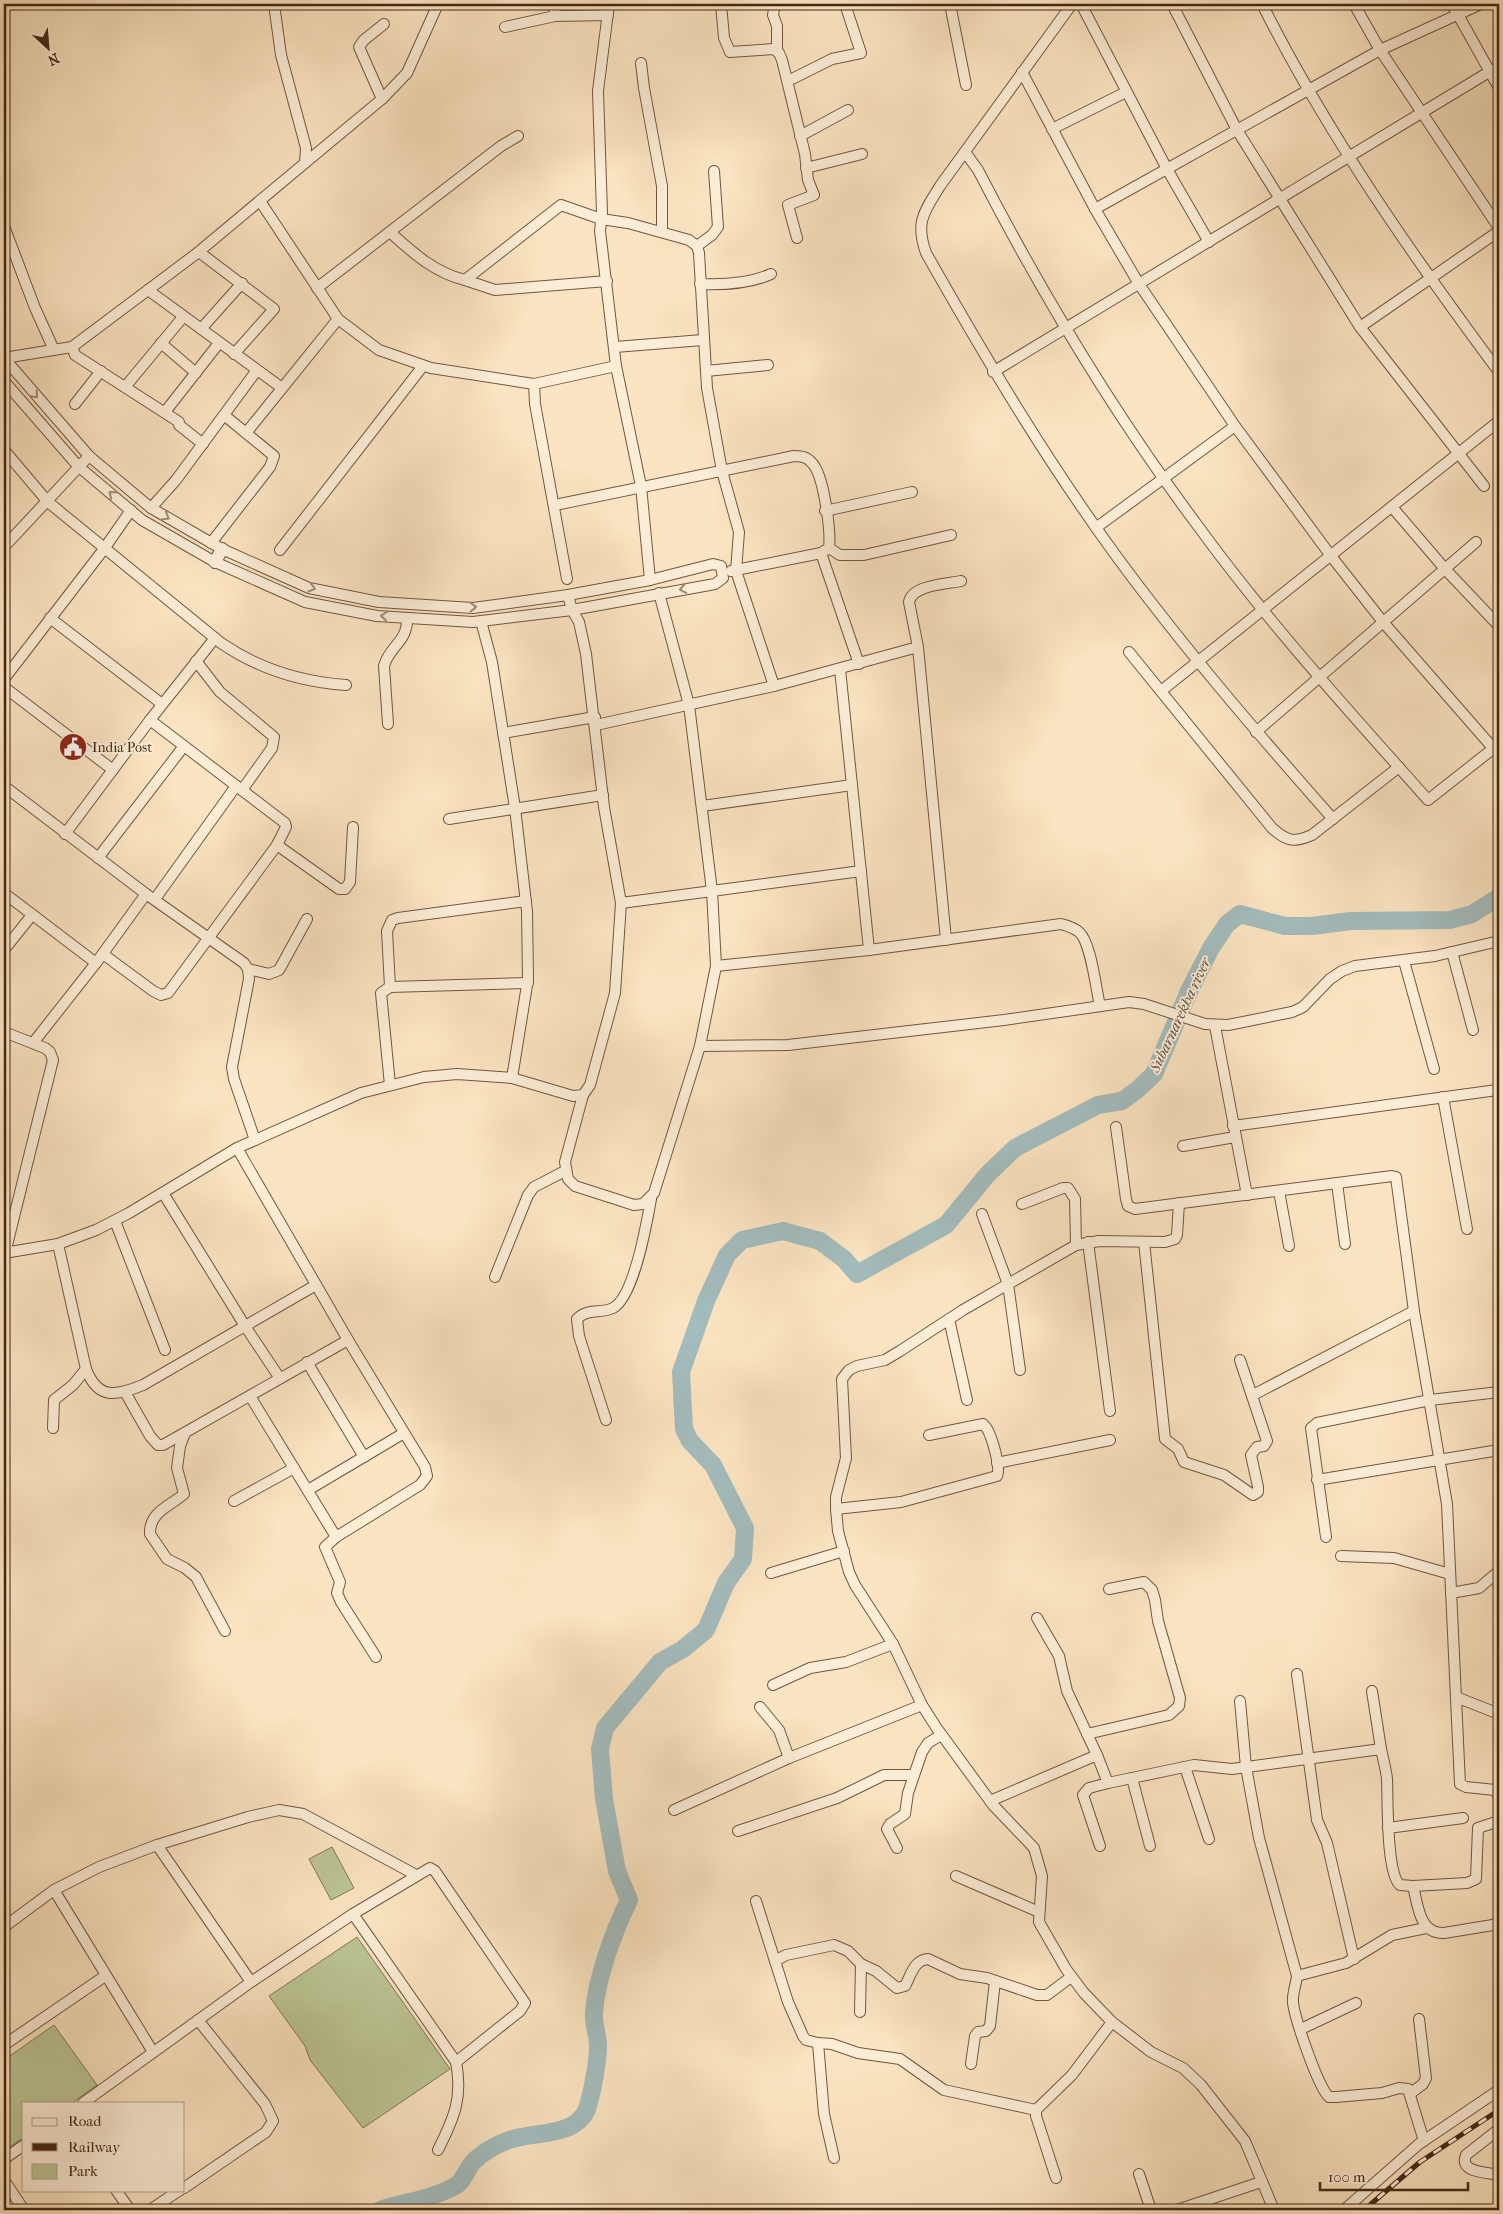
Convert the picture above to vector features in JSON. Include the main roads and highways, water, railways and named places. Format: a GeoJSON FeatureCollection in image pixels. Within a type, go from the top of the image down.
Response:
{"type":"FeatureCollection","features":[{"type":"Feature","properties":{"kind":"waterway","name":"Subarnarekha river"},"geometry":{"type":"LineString","coordinates":[[380,2210],[446,2190],[458,2184],[473,2162],[490,2149],[519,2137],[552,2132],[573,2125],[587,2109],[598,2053],[594,2017],[598,1985],[617,1926],[629,1900],[617,1871],[604,1799],[600,1749],[605,1728],[660,1662],[683,1649],[706,1630],[726,1583],[743,1559],[745,1528],[713,1465],[690,1441],[684,1429],[681,1372],[706,1301],[727,1255],[742,1240],[783,1231],[820,1241],[844,1259],[857,1274],[946,1225],[987,1175],[1015,1148],[1098,1105],[1122,1101],[1154,1074],[1190,989],[1211,948],[1227,924],[1240,914],[1285,926],[1312,926],[1351,921],[1450,920],[1472,914],[1499,897]]}},
{"type":"Feature","properties":{"kind":"railway"},"geometry":{"type":"LineString","coordinates":[[1364,2210],[1420,2162],[1499,2110]]}},
{"type":"Feature","properties":{"kind":"place","name":"India Post"},"geometry":{"type":"Point","coordinates":[73,747]}}]}
